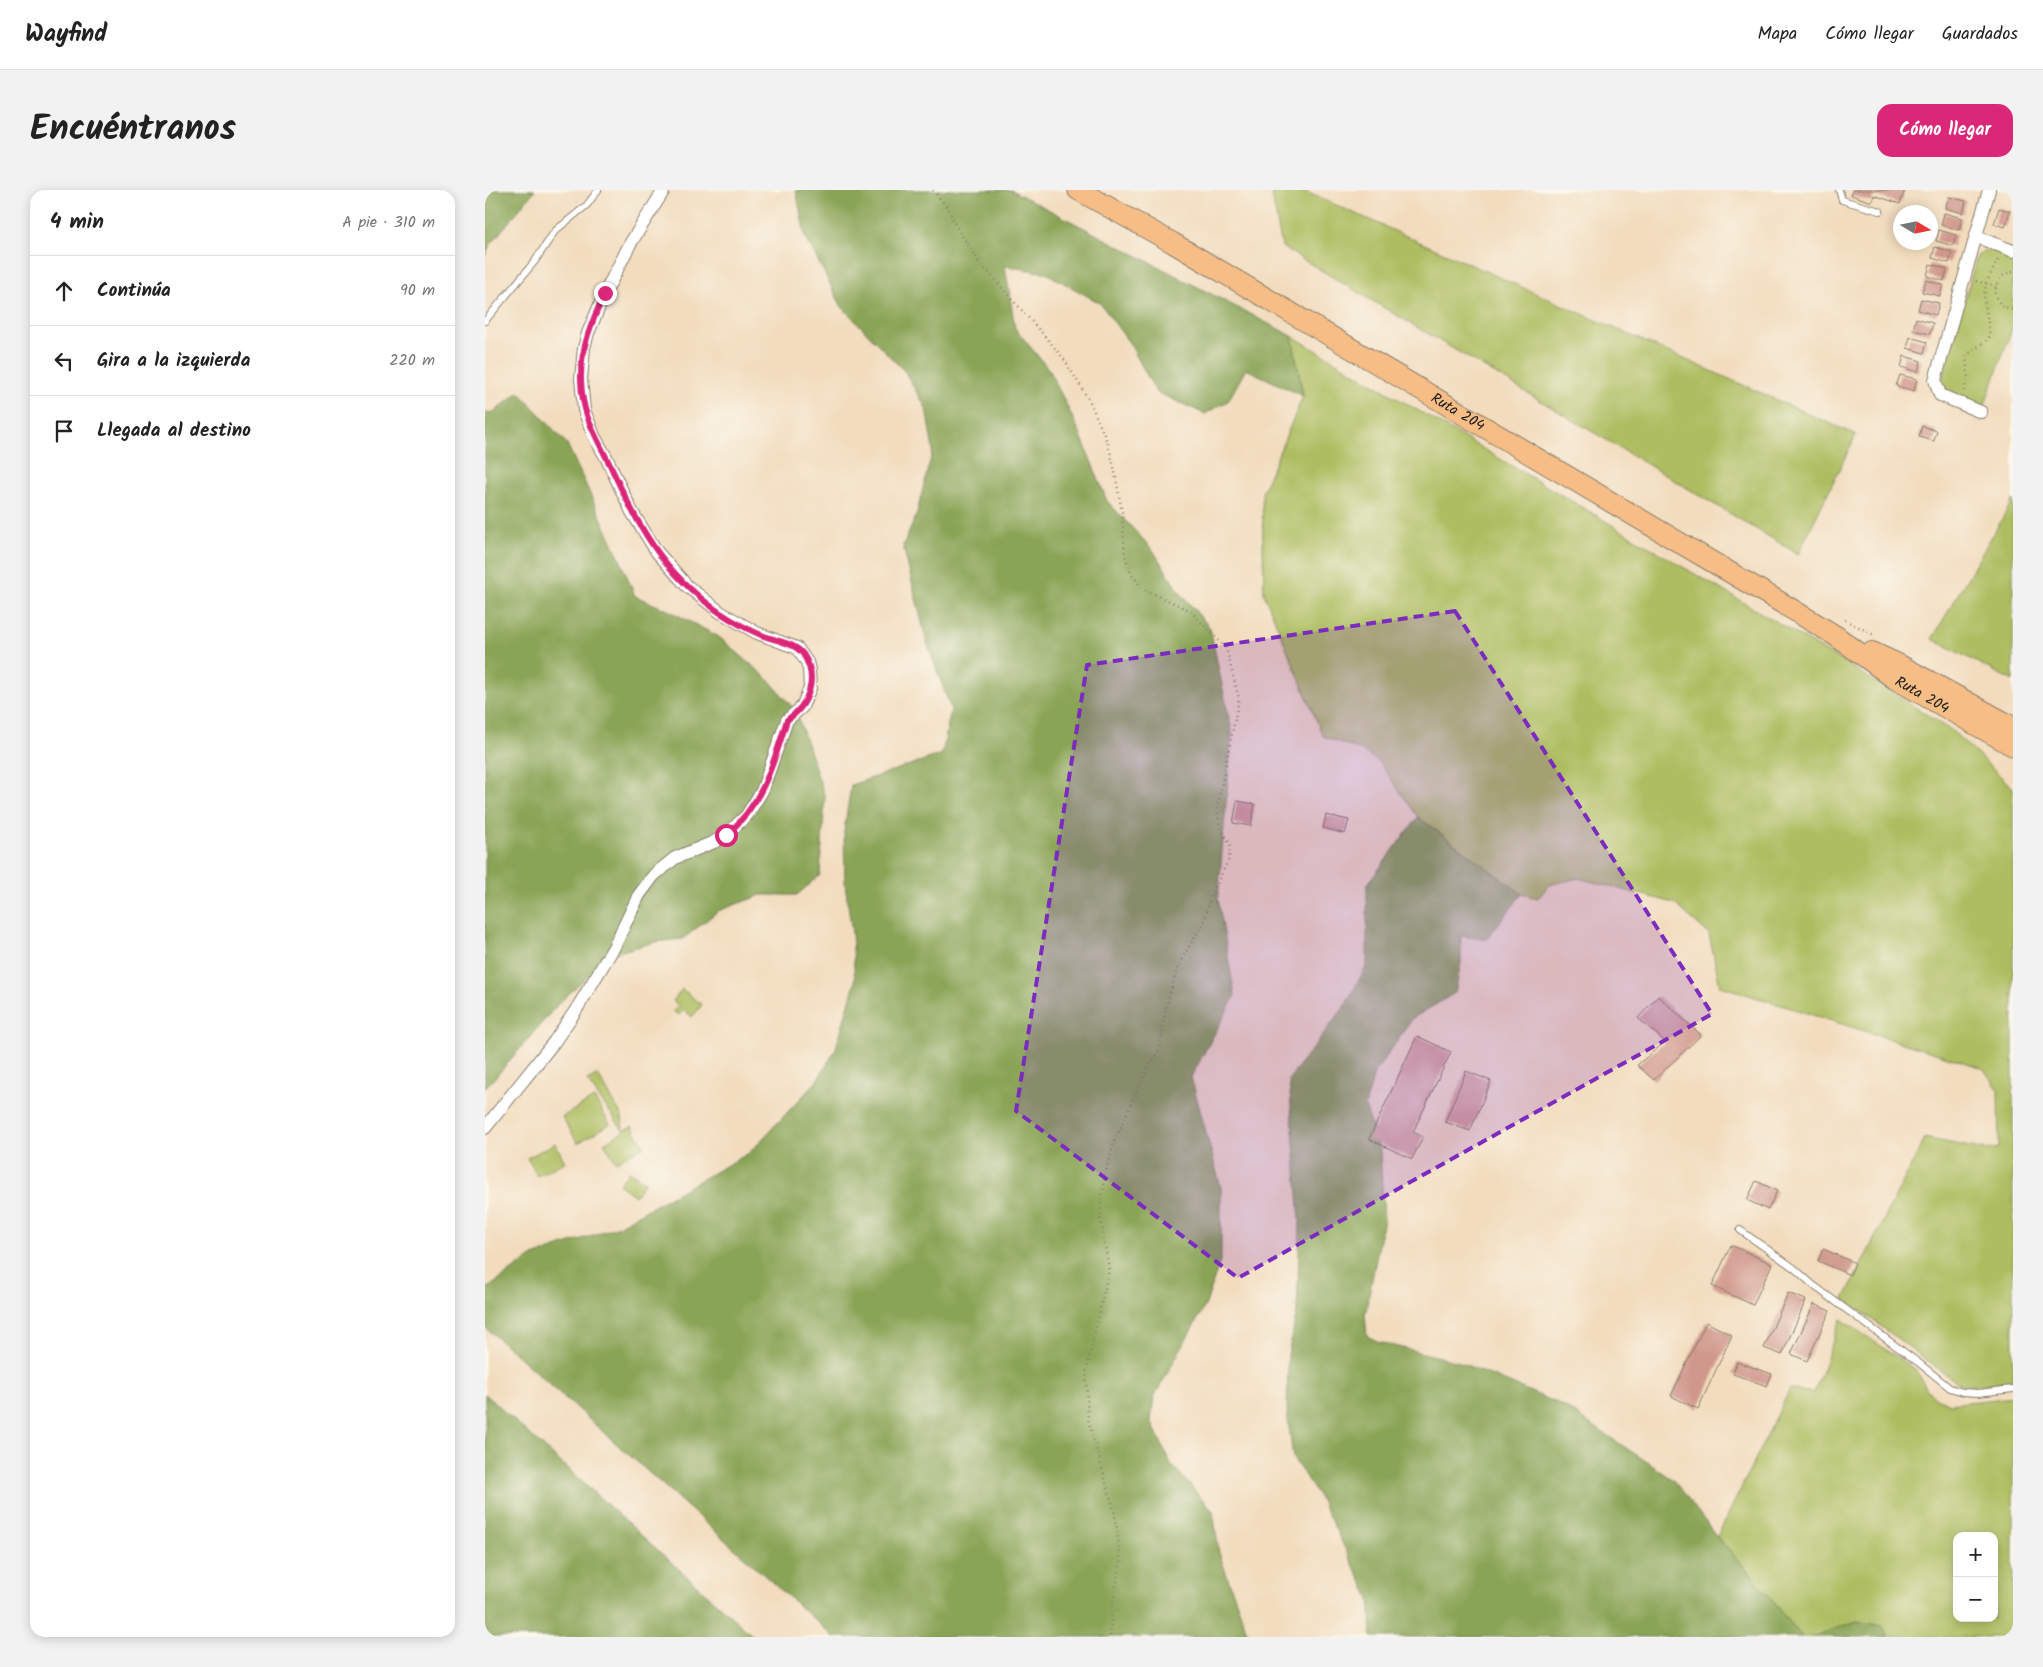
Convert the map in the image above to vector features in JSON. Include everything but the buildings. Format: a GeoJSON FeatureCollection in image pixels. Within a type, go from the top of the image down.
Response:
{"type":"FeatureCollection","features":[{"type":"Feature","properties":{"kind":"main road","name":"Ruta 204"},"geometry":{"type":"LineString","coordinates":[[1078,190],[1182,248],[1836,636],[1895,679],[2013,746]]}},
{"type":"Feature","properties":{"kind":"main road","name":"Ruta 204"},"geometry":{"type":"LineString","coordinates":[[1836,636],[1898,664],[2013,727]]}},
{"type":"Feature","properties":{"kind":"street"},"geometry":{"type":"LineString","coordinates":[[485,1128],[554,1042],[576,1010],[615,947],[639,895],[654,875],[675,858],[726,835],[747,815],[762,791],[787,720],[802,707],[810,688],[807,662],[797,648],[757,633],[720,612],[687,586],[672,571],[643,533],[594,436],[584,410],[581,379],[584,348],[588,333],[621,260],[664,190]]}},
{"type":"Feature","properties":{"kind":"street"},"geometry":{"type":"LineString","coordinates":[[1981,412],[1940,395],[1935,380],[1989,190]]}},
{"type":"Feature","properties":{"kind":"street"},"geometry":{"type":"LineString","coordinates":[[1977,237],[2009,249]]}},
{"type":"Feature","properties":{"kind":"lane"},"geometry":{"type":"LineString","coordinates":[[485,321],[535,261],[555,231],[587,206],[598,190]]}},
{"type":"Feature","properties":{"kind":"lane"},"geometry":{"type":"LineString","coordinates":[[1839,190],[1842,200],[1880,211]]}},
{"type":"Feature","properties":{"kind":"lane"},"geometry":{"type":"LineString","coordinates":[[1741,1230],[1794,1268],[1813,1285],[1950,1388],[1963,1392],[1978,1393],[2013,1389]]}},
{"type":"Feature","properties":{"kind":"path"},"geometry":{"type":"LineString","coordinates":[[933,190],[950,211],[954,223],[979,262],[1051,343],[1066,362],[1090,402],[1114,466],[1122,512],[1125,556],[1133,574],[1143,589],[1189,610],[1227,648],[1239,699],[1217,808],[1220,826],[1230,845],[1229,859],[1212,894],[1203,925],[1177,969],[1166,1007],[1159,1050],[1148,1067],[1114,1142],[1105,1174],[1101,1216],[1109,1270],[1086,1372],[1088,1419],[1113,1510],[1121,1561],[1112,1607],[1110,1637]]}},
{"type":"Feature","properties":{"kind":"path"},"geometry":{"type":"LineString","coordinates":[[1958,403],[1967,383],[1967,356],[1972,350],[1987,341],[1990,336],[1984,297],[1986,284],[2009,249]]}},
{"type":"Feature","properties":{"kind":"path"},"geometry":{"type":"LineString","coordinates":[[2013,272],[2003,276],[1996,286],[1997,300],[2000,305],[2013,310]]}},
{"type":"Feature","properties":{"kind":"path"},"geometry":{"type":"LineString","coordinates":[[1974,280],[1996,286]]}},
{"type":"Feature","properties":{"kind":"highlighted area"},"geometry":{"type":"Polygon","coordinates":[[[1455,611],[1712,1014],[1238,1278],[1016,1111],[1087,665],[1455,611]]]}},
{"type":"Feature","properties":{"kind":"green space"},"geometry":{"type":"Polygon","coordinates":[[[485,190],[535,190],[490,245],[485,256],[485,190]]]}},
{"type":"Feature","properties":{"kind":"green space"},"geometry":{"type":"Polygon","coordinates":[[[796,190],[1011,190],[1292,336],[1303,396],[1246,369],[1228,401],[1205,414],[1156,392],[1130,344],[1100,303],[1046,273],[1005,266],[1015,328],[1050,371],[1080,433],[1107,501],[1153,550],[1177,589],[1210,628],[1232,732],[1218,899],[1235,996],[1191,1077],[1221,1188],[1221,1258],[1206,1304],[1154,1397],[1151,1421],[1171,1464],[1213,1511],[1219,1553],[1249,1637],[834,1637],[485,1327],[485,1290],[533,1256],[616,1227],[749,1153],[816,1082],[835,1051],[855,983],[852,933],[845,883],[844,831],[851,785],[942,754],[951,709],[927,643],[903,546],[916,516],[933,450],[926,408],[905,372],[842,307],[805,236],[796,190]]]}},
{"type":"Feature","properties":{"kind":"green space"},"geometry":{"type":"Polygon","coordinates":[[[1271,190],[1302,190],[1856,435],[1798,554],[1282,247],[1271,190]]]}},
{"type":"Feature","properties":{"kind":"green space"},"geometry":{"type":"Polygon","coordinates":[[[1989,248],[2013,258],[2013,326],[1984,407],[1947,391],[1942,381],[1977,256],[1989,248]]]}},
{"type":"Feature","properties":{"kind":"green space"},"geometry":{"type":"Polygon","coordinates":[[[1292,336],[1844,662],[1951,730],[2013,788],[2013,1381],[1972,1386],[1958,1383],[1844,1299],[1925,1138],[1986,1150],[1999,1148],[1998,1089],[1983,1068],[1720,986],[1709,934],[1674,903],[1578,878],[1549,885],[1538,898],[1522,894],[1418,817],[1379,762],[1360,750],[1323,736],[1264,594],[1262,493],[1303,396],[1292,336]]]}},
{"type":"Feature","properties":{"kind":"green space"},"geometry":{"type":"Polygon","coordinates":[[[519,392],[567,444],[635,596],[670,611],[719,637],[768,679],[796,711],[825,797],[820,875],[797,895],[761,895],[718,911],[683,939],[656,942],[611,954],[558,1004],[485,1087],[485,413],[494,412],[519,392]]]}},
{"type":"Feature","properties":{"kind":"green space"},"geometry":{"type":"Polygon","coordinates":[[[2013,500],[2013,681],[1932,639],[2013,500]]]}},
{"type":"Feature","properties":{"kind":"green space"},"geometry":{"type":"Polygon","coordinates":[[[1418,817],[1522,894],[1486,940],[1461,936],[1461,963],[1455,993],[1413,1018],[1374,1074],[1365,1106],[1380,1150],[1384,1219],[1365,1315],[1367,1336],[1379,1342],[1459,1362],[1562,1405],[1674,1480],[1717,1537],[1755,1579],[1802,1637],[1372,1637],[1370,1598],[1319,1497],[1293,1458],[1287,1412],[1288,1355],[1297,1311],[1300,1221],[1289,1079],[1345,1006],[1367,965],[1367,885],[1418,817]]]}},
{"type":"Feature","properties":{"kind":"green space"},"geometry":{"type":"Polygon","coordinates":[[[682,989],[702,1005],[692,1017],[684,1010],[679,1015],[673,1011],[678,1005],[673,1001],[682,989]]]}},
{"type":"Feature","properties":{"kind":"green space"},"geometry":{"type":"Polygon","coordinates":[[[598,1075],[622,1116],[623,1130],[587,1081],[598,1075]]]}},
{"type":"Feature","properties":{"kind":"green space"},"geometry":{"type":"Polygon","coordinates":[[[594,1098],[610,1124],[578,1143],[562,1117],[594,1098]]]}},
{"type":"Feature","properties":{"kind":"green space"},"geometry":{"type":"Polygon","coordinates":[[[632,1126],[644,1146],[616,1162],[604,1143],[632,1126]]]}},
{"type":"Feature","properties":{"kind":"green space"},"geometry":{"type":"Polygon","coordinates":[[[555,1143],[565,1162],[537,1176],[527,1158],[555,1143]]]}},
{"type":"Feature","properties":{"kind":"green space"},"geometry":{"type":"Polygon","coordinates":[[[629,1171],[645,1182],[635,1196],[619,1184],[629,1171]]]}},
{"type":"Feature","properties":{"kind":"green space"},"geometry":{"type":"Polygon","coordinates":[[[1841,1319],[1916,1370],[1928,1391],[1936,1398],[1950,1404],[2013,1397],[2013,1637],[1888,1637],[1882,1626],[1857,1621],[1812,1637],[1802,1637],[1755,1579],[1717,1537],[1790,1389],[1814,1393],[1841,1319]]]}},
{"type":"Feature","properties":{"kind":"green space"},"geometry":{"type":"Polygon","coordinates":[[[485,1394],[754,1637],[485,1637],[485,1394]]]}},
{"type":"Feature","properties":{"kind":"green space"},"geometry":{"type":"Polygon","coordinates":[[[1857,1621],[1882,1626],[1888,1637],[1812,1637],[1857,1621]]]}},
{"type":"Feature","properties":{"kind":"route"},"geometry":{"type":"LineString","coordinates":[[605,293],[588,333],[581,363],[584,410],[599,447],[643,533],[672,571],[703,600],[757,633],[797,648],[807,662],[811,678],[807,698],[802,707],[787,720],[762,791],[755,804],[737,826],[726,835]]}}]}
